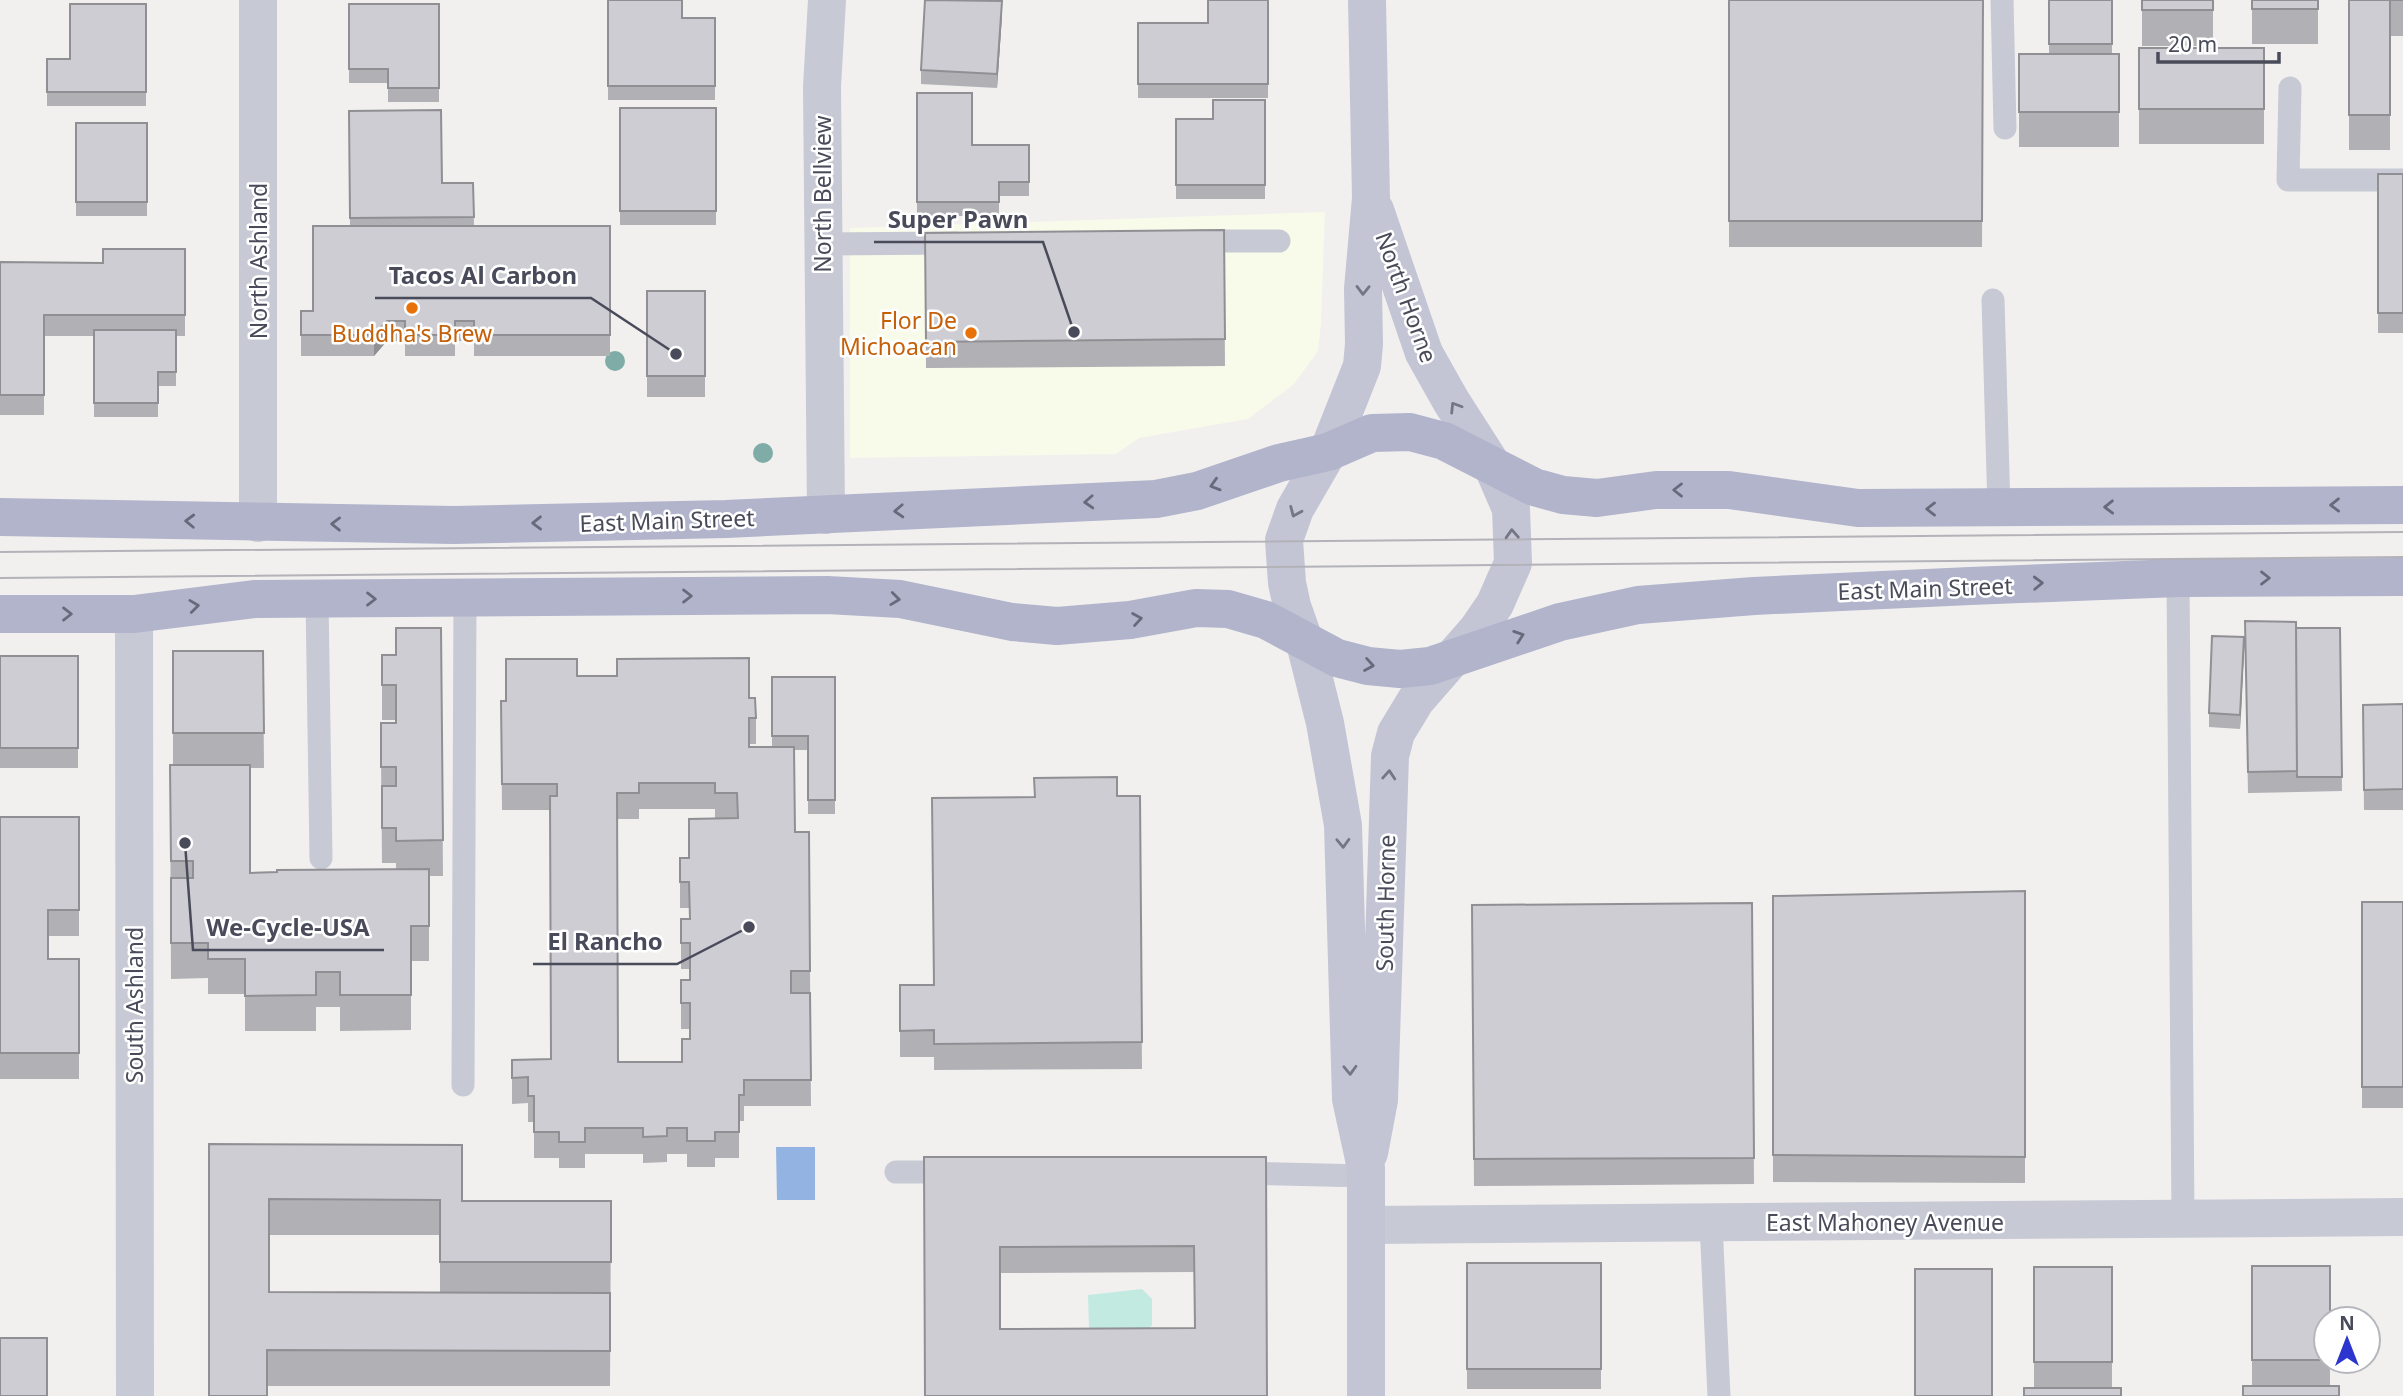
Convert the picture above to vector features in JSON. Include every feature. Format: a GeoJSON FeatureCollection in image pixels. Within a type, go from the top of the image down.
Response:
{"type":"FeatureCollection","features":[{"type":"Feature","properties":{"kind":"main road"},"geometry":{"type":"LineString","coordinates":[[1328,452],[1372,433],[1410,432],[1444,441],[1534,487],[1563,495],[1597,498],[1656,490],[1729,490],[1858,508],[2403,505]]}},
{"type":"Feature","properties":{"kind":"main road","name":"East Main Street"},"geometry":{"type":"LineString","coordinates":[[0,517],[454,525],[826,515],[1156,499],[1197,491],[1279,463],[1328,452]]}},
{"type":"Feature","properties":{"kind":"main road","name":"East Main Street"},"geometry":{"type":"LineString","coordinates":[[1454,658],[1560,622],[1638,605],[1796,594],[2178,578],[2403,577]]}},
{"type":"Feature","properties":{"kind":"main road"},"geometry":{"type":"LineString","coordinates":[[0,614],[134,614],[254,599],[872,596],[911,601],[1012,622],[1057,626],[1130,620],[1196,608],[1228,609],[1266,620],[1336,658],[1368,666],[1400,670],[1430,666],[1454,658]]}},
{"type":"Feature","properties":{"kind":"street","name":"North Ashland"},"geometry":{"type":"LineString","coordinates":[[258,0],[258,523]]}},
{"type":"Feature","properties":{"kind":"street","name":"North Bellview"},"geometry":{"type":"LineString","coordinates":[[826,515],[822,87],[827,0]]}},
{"type":"Feature","properties":{"kind":"street","name":"North Horne"},"geometry":{"type":"LineString","coordinates":[[1328,452],[1362,366],[1364,344],[1363,289],[1371,198],[1367,0]]}},
{"type":"Feature","properties":{"kind":"street","name":"North Horne"},"geometry":{"type":"LineString","coordinates":[[1371,198],[1424,353],[1492,465]]}},
{"type":"Feature","properties":{"kind":"street"},"geometry":{"type":"LineString","coordinates":[[1305,643],[1287,583],[1284,540],[1295,509],[1328,452]]}},
{"type":"Feature","properties":{"kind":"street"},"geometry":{"type":"LineString","coordinates":[[1454,658],[1495,604],[1513,563],[1511,509],[1492,465]]}},
{"type":"Feature","properties":{"kind":"street","name":"South Ashland"},"geometry":{"type":"LineString","coordinates":[[134,614],[135,1396]]}},
{"type":"Feature","properties":{"kind":"street","name":"South Horne"},"geometry":{"type":"LineString","coordinates":[[1305,643],[1325,723],[1343,825],[1351,1099],[1366,1172],[1366,1396]]}},
{"type":"Feature","properties":{"kind":"street","name":"South Horne"},"geometry":{"type":"LineString","coordinates":[[1366,1172],[1379,1100],[1390,756],[1396,733],[1416,700],[1454,658]]}},
{"type":"Feature","properties":{"kind":"street","name":"East Mahoney Avenue"},"geometry":{"type":"LineString","coordinates":[[1367,1226],[2403,1217]]}},
{"type":"Feature","properties":{"kind":"lane"},"geometry":{"type":"LineString","coordinates":[[2002,0],[2005,128]]}},
{"type":"Feature","properties":{"kind":"lane"},"geometry":{"type":"LineString","coordinates":[[2290,88],[2288,180],[2403,180]]}},
{"type":"Feature","properties":{"kind":"lane"},"geometry":{"type":"LineString","coordinates":[[1167,242],[1279,240]]}},
{"type":"Feature","properties":{"kind":"lane"},"geometry":{"type":"LineString","coordinates":[[822,244],[971,243]]}},
{"type":"Feature","properties":{"kind":"lane"},"geometry":{"type":"LineString","coordinates":[[1993,300],[1999,509]]}},
{"type":"Feature","properties":{"kind":"lane"},"geometry":{"type":"LineString","coordinates":[[2178,578],[2183,1219]]}},
{"type":"Feature","properties":{"kind":"lane"},"geometry":{"type":"LineString","coordinates":[[317,599],[321,858]]}},
{"type":"Feature","properties":{"kind":"lane"},"geometry":{"type":"LineString","coordinates":[[463,1085],[465,599]]}},
{"type":"Feature","properties":{"kind":"lane"},"geometry":{"type":"LineString","coordinates":[[896,1172],[978,1172]]}},
{"type":"Feature","properties":{"kind":"lane"},"geometry":{"type":"LineString","coordinates":[[1209,1173],[1366,1172]]}},
{"type":"Feature","properties":{"kind":"lane"},"geometry":{"type":"LineString","coordinates":[[1711,1223],[1719,1396]]}},
{"type":"Feature","properties":{"kind":"shaded area"},"geometry":{"type":"Polygon","coordinates":[[[1325,212],[1318,351],[1294,384],[1248,419],[1139,438],[1116,454],[850,458],[850,228],[1325,212]]]}},
{"type":"Feature","properties":{"kind":"green space"},"geometry":{"type":"Polygon","coordinates":[[[1142,1289],[1152,1299],[1152,1325],[1142,1334],[1089,1329],[1088,1295],[1142,1289]]]}},
{"type":"Feature","properties":{"kind":"water"},"geometry":{"type":"Polygon","coordinates":[[[776,1147],[815,1147],[815,1200],[777,1200],[776,1147]]]}},
{"type":"Feature","properties":{"kind":"building"},"geometry":{"type":"Polygon","coordinates":[[[608,0],[682,0],[682,18],[715,18],[715,86],[608,86],[608,0]]]}},
{"type":"Feature","properties":{"kind":"building"},"geometry":{"type":"Polygon","coordinates":[[[925,0],[1002,1],[997,74],[921,70],[925,0]]]}},
{"type":"Feature","properties":{"kind":"building"},"geometry":{"type":"Polygon","coordinates":[[[1208,0],[1268,0],[1268,84],[1138,84],[1138,23],[1208,23],[1208,0]]]}},
{"type":"Feature","properties":{"kind":"building"},"geometry":{"type":"Polygon","coordinates":[[[1729,0],[1983,0],[1982,221],[1729,221],[1729,0]]]}},
{"type":"Feature","properties":{"kind":"building"},"geometry":{"type":"Polygon","coordinates":[[[2049,0],[2112,0],[2112,44],[2049,44],[2049,0]]]}},
{"type":"Feature","properties":{"kind":"building"},"geometry":{"type":"Polygon","coordinates":[[[2142,0],[2213,0],[2213,10],[2142,10],[2142,0]]]}},
{"type":"Feature","properties":{"kind":"building"},"geometry":{"type":"Polygon","coordinates":[[[2252,0],[2318,0],[2318,9],[2252,9],[2252,0]]]}},
{"type":"Feature","properties":{"kind":"building"},"geometry":{"type":"Polygon","coordinates":[[[2349,0],[2390,0],[2390,115],[2349,115],[2349,0]]]}},
{"type":"Feature","properties":{"kind":"building"},"geometry":{"type":"Polygon","coordinates":[[[70,4],[146,4],[146,92],[47,92],[47,59],[70,59],[70,4]]]}},
{"type":"Feature","properties":{"kind":"building"},"geometry":{"type":"Polygon","coordinates":[[[349,4],[439,4],[439,88],[388,88],[388,69],[349,69],[349,4]]]}},
{"type":"Feature","properties":{"kind":"building"},"geometry":{"type":"Polygon","coordinates":[[[2139,48],[2264,48],[2264,109],[2139,109],[2139,48]]]}},
{"type":"Feature","properties":{"kind":"building"},"geometry":{"type":"Polygon","coordinates":[[[2019,54],[2119,54],[2119,112],[2019,112],[2019,54]]]}},
{"type":"Feature","properties":{"kind":"building"},"geometry":{"type":"Polygon","coordinates":[[[917,93],[972,93],[972,145],[1029,145],[1029,182],[999,182],[999,202],[917,202],[917,93]]]}},
{"type":"Feature","properties":{"kind":"building"},"geometry":{"type":"Polygon","coordinates":[[[1213,100],[1265,100],[1265,185],[1176,185],[1176,119],[1213,119],[1213,100]]]}},
{"type":"Feature","properties":{"kind":"building"},"geometry":{"type":"Polygon","coordinates":[[[620,108],[716,108],[716,211],[620,211],[620,108]]]}},
{"type":"Feature","properties":{"kind":"building"},"geometry":{"type":"Polygon","coordinates":[[[441,110],[442,183],[473,183],[474,217],[350,218],[349,111],[441,110]]]}},
{"type":"Feature","properties":{"kind":"building"},"geometry":{"type":"Polygon","coordinates":[[[76,123],[147,123],[147,202],[76,202],[76,123]]]}},
{"type":"Feature","properties":{"kind":"building"},"geometry":{"type":"Polygon","coordinates":[[[2378,174],[2403,174],[2403,313],[2378,313],[2378,174]]]}},
{"type":"Feature","properties":{"kind":"building"},"geometry":{"type":"Polygon","coordinates":[[[313,226],[610,226],[610,335],[474,335],[474,321],[455,321],[455,335],[405,335],[405,321],[387,321],[374,335],[301,335],[301,311],[313,311],[313,226]]]}},
{"type":"Feature","properties":{"kind":"building"},"geometry":{"type":"Polygon","coordinates":[[[1224,230],[1225,339],[926,342],[925,233],[1224,230]]]}},
{"type":"Feature","properties":{"kind":"building"},"geometry":{"type":"Polygon","coordinates":[[[103,249],[185,249],[185,315],[44,315],[44,395],[0,395],[0,262],[103,263],[103,249]]]}},
{"type":"Feature","properties":{"kind":"building"},"geometry":{"type":"Polygon","coordinates":[[[647,291],[705,291],[705,376],[647,376],[647,291]]]}},
{"type":"Feature","properties":{"kind":"building"},"geometry":{"type":"Polygon","coordinates":[[[94,330],[176,330],[176,372],[158,372],[158,403],[94,403],[94,330]]]}},
{"type":"Feature","properties":{"kind":"building"},"geometry":{"type":"Polygon","coordinates":[[[2245,621],[2296,622],[2297,771],[2248,772],[2245,621]]]}},
{"type":"Feature","properties":{"kind":"building"},"geometry":{"type":"Polygon","coordinates":[[[396,628],[441,628],[443,840],[396,841],[396,828],[382,828],[382,786],[396,786],[396,767],[381,767],[381,723],[396,723],[396,685],[382,685],[382,655],[396,655],[396,628]]]}},
{"type":"Feature","properties":{"kind":"building"},"geometry":{"type":"Polygon","coordinates":[[[2296,628],[2340,628],[2342,777],[2297,777],[2296,628]]]}},
{"type":"Feature","properties":{"kind":"building"},"geometry":{"type":"Polygon","coordinates":[[[2212,636],[2244,637],[2240,715],[2209,713],[2212,636]]]}},
{"type":"Feature","properties":{"kind":"building"},"geometry":{"type":"Polygon","coordinates":[[[173,651],[263,651],[264,733],[173,733],[173,651]]]}},
{"type":"Feature","properties":{"kind":"building"},"geometry":{"type":"Polygon","coordinates":[[[0,656],[78,656],[78,748],[0,748],[0,656]]]}},
{"type":"Feature","properties":{"kind":"building"},"geometry":{"type":"Polygon","coordinates":[[[749,658],[749,698],[755,698],[756,718],[749,718],[749,747],[794,747],[795,832],[809,832],[810,971],[791,971],[791,993],[810,993],[811,1080],[744,1080],[744,1095],[739,1095],[739,1132],[715,1132],[715,1141],[687,1141],[687,1128],[667,1128],[667,1136],[643,1137],[643,1128],[585,1128],[585,1142],[559,1142],[559,1132],[534,1132],[534,1096],[528,1096],[528,1077],[512,1078],[512,1060],[551,1059],[550,796],[557,796],[557,784],[502,784],[501,701],[506,701],[506,659],[577,659],[577,676],[617,676],[617,659],[749,658]],[[639,783],[639,793],[617,793],[618,1062],[682,1062],[682,1039],[690,1039],[690,1003],[681,1003],[681,980],[690,980],[690,943],[681,943],[681,919],[690,919],[689,882],[680,882],[680,858],[689,858],[689,819],[738,818],[737,793],[715,793],[715,783],[639,783]]]}},
{"type":"Feature","properties":{"kind":"building"},"geometry":{"type":"Polygon","coordinates":[[[772,677],[835,677],[835,800],[808,800],[808,736],[772,736],[772,677]]]}},
{"type":"Feature","properties":{"kind":"building"},"geometry":{"type":"Polygon","coordinates":[[[2403,704],[2403,789],[2364,790],[2363,705],[2403,704]]]}},
{"type":"Feature","properties":{"kind":"building"},"geometry":{"type":"Polygon","coordinates":[[[170,765],[250,765],[250,873],[277,870],[429,869],[429,926],[411,926],[411,995],[340,995],[340,972],[316,972],[316,995],[245,996],[245,959],[208,959],[208,943],[171,943],[171,878],[193,878],[193,861],[171,861],[170,765]]]}},
{"type":"Feature","properties":{"kind":"building"},"geometry":{"type":"Polygon","coordinates":[[[1117,777],[1117,796],[1140,796],[1142,1042],[934,1044],[934,1030],[900,1031],[900,985],[934,985],[932,798],[1035,797],[1034,778],[1117,777]]]}},
{"type":"Feature","properties":{"kind":"building"},"geometry":{"type":"Polygon","coordinates":[[[0,817],[79,817],[79,910],[48,910],[48,959],[79,959],[79,1053],[0,1053],[0,817]]]}},
{"type":"Feature","properties":{"kind":"building"},"geometry":{"type":"Polygon","coordinates":[[[2025,891],[2025,1157],[1773,1155],[1773,896],[2025,891]]]}},
{"type":"Feature","properties":{"kind":"building"},"geometry":{"type":"Polygon","coordinates":[[[2362,902],[2403,902],[2403,1087],[2362,1087],[2362,902]]]}},
{"type":"Feature","properties":{"kind":"building"},"geometry":{"type":"Polygon","coordinates":[[[1752,903],[1754,1158],[1474,1159],[1472,905],[1752,903]]]}},
{"type":"Feature","properties":{"kind":"building"},"geometry":{"type":"Polygon","coordinates":[[[209,1144],[462,1145],[462,1201],[611,1201],[611,1262],[440,1262],[440,1200],[269,1199],[269,1292],[610,1293],[610,1351],[267,1350],[267,1396],[209,1396],[209,1144]]]}},
{"type":"Feature","properties":{"kind":"building"},"geometry":{"type":"Polygon","coordinates":[[[924,1157],[1266,1157],[1267,1396],[925,1396],[924,1157]],[[1194,1246],[1000,1247],[1000,1329],[1195,1328],[1194,1246]]]}},
{"type":"Feature","properties":{"kind":"building"},"geometry":{"type":"Polygon","coordinates":[[[1467,1263],[1601,1263],[1601,1369],[1467,1369],[1467,1263]]]}},
{"type":"Feature","properties":{"kind":"building"},"geometry":{"type":"Polygon","coordinates":[[[2252,1266],[2330,1266],[2330,1305],[2312,1305],[2312,1360],[2252,1360],[2252,1266]]]}},
{"type":"Feature","properties":{"kind":"building"},"geometry":{"type":"Polygon","coordinates":[[[2034,1267],[2112,1267],[2112,1362],[2034,1362],[2034,1267]]]}},
{"type":"Feature","properties":{"kind":"building"},"geometry":{"type":"Polygon","coordinates":[[[1915,1269],[1992,1269],[1992,1396],[1915,1396],[1915,1269]]]}},
{"type":"Feature","properties":{"kind":"building"},"geometry":{"type":"Polygon","coordinates":[[[0,1338],[47,1338],[47,1396],[0,1396],[0,1338]]]}},
{"type":"Feature","properties":{"kind":"building"},"geometry":{"type":"Polygon","coordinates":[[[2243,1386],[2339,1386],[2339,1396],[2243,1396],[2243,1386]]]}},
{"type":"Feature","properties":{"kind":"building"},"geometry":{"type":"Polygon","coordinates":[[[2024,1388],[2121,1388],[2121,1396],[2024,1396],[2024,1388]]]}},
{"type":"Feature","properties":{"kind":"tram line"},"geometry":{"type":"LineString","coordinates":[[0,552],[2403,532]]}},
{"type":"Feature","properties":{"kind":"tram line"},"geometry":{"type":"LineString","coordinates":[[0,578],[2403,557]]}},
{"type":"Feature","properties":{"kind":"place","name":"Buddha's Brew"},"geometry":{"type":"Point","coordinates":[412,308]}},
{"type":"Feature","properties":{"kind":"place","name":"Super Pawn"},"geometry":{"type":"Point","coordinates":[1074,332]}},
{"type":"Feature","properties":{"kind":"place","name":"Flor De Michoacan"},"geometry":{"type":"Point","coordinates":[971,333]}},
{"type":"Feature","properties":{"kind":"place","name":"Tacos Al Carbon"},"geometry":{"type":"Point","coordinates":[676,354]}},
{"type":"Feature","properties":{"kind":"place","name":"We-Cycle-USA"},"geometry":{"type":"Point","coordinates":[185,843]}},
{"type":"Feature","properties":{"kind":"place","name":"El Rancho"},"geometry":{"type":"Point","coordinates":[749,927]}}]}
